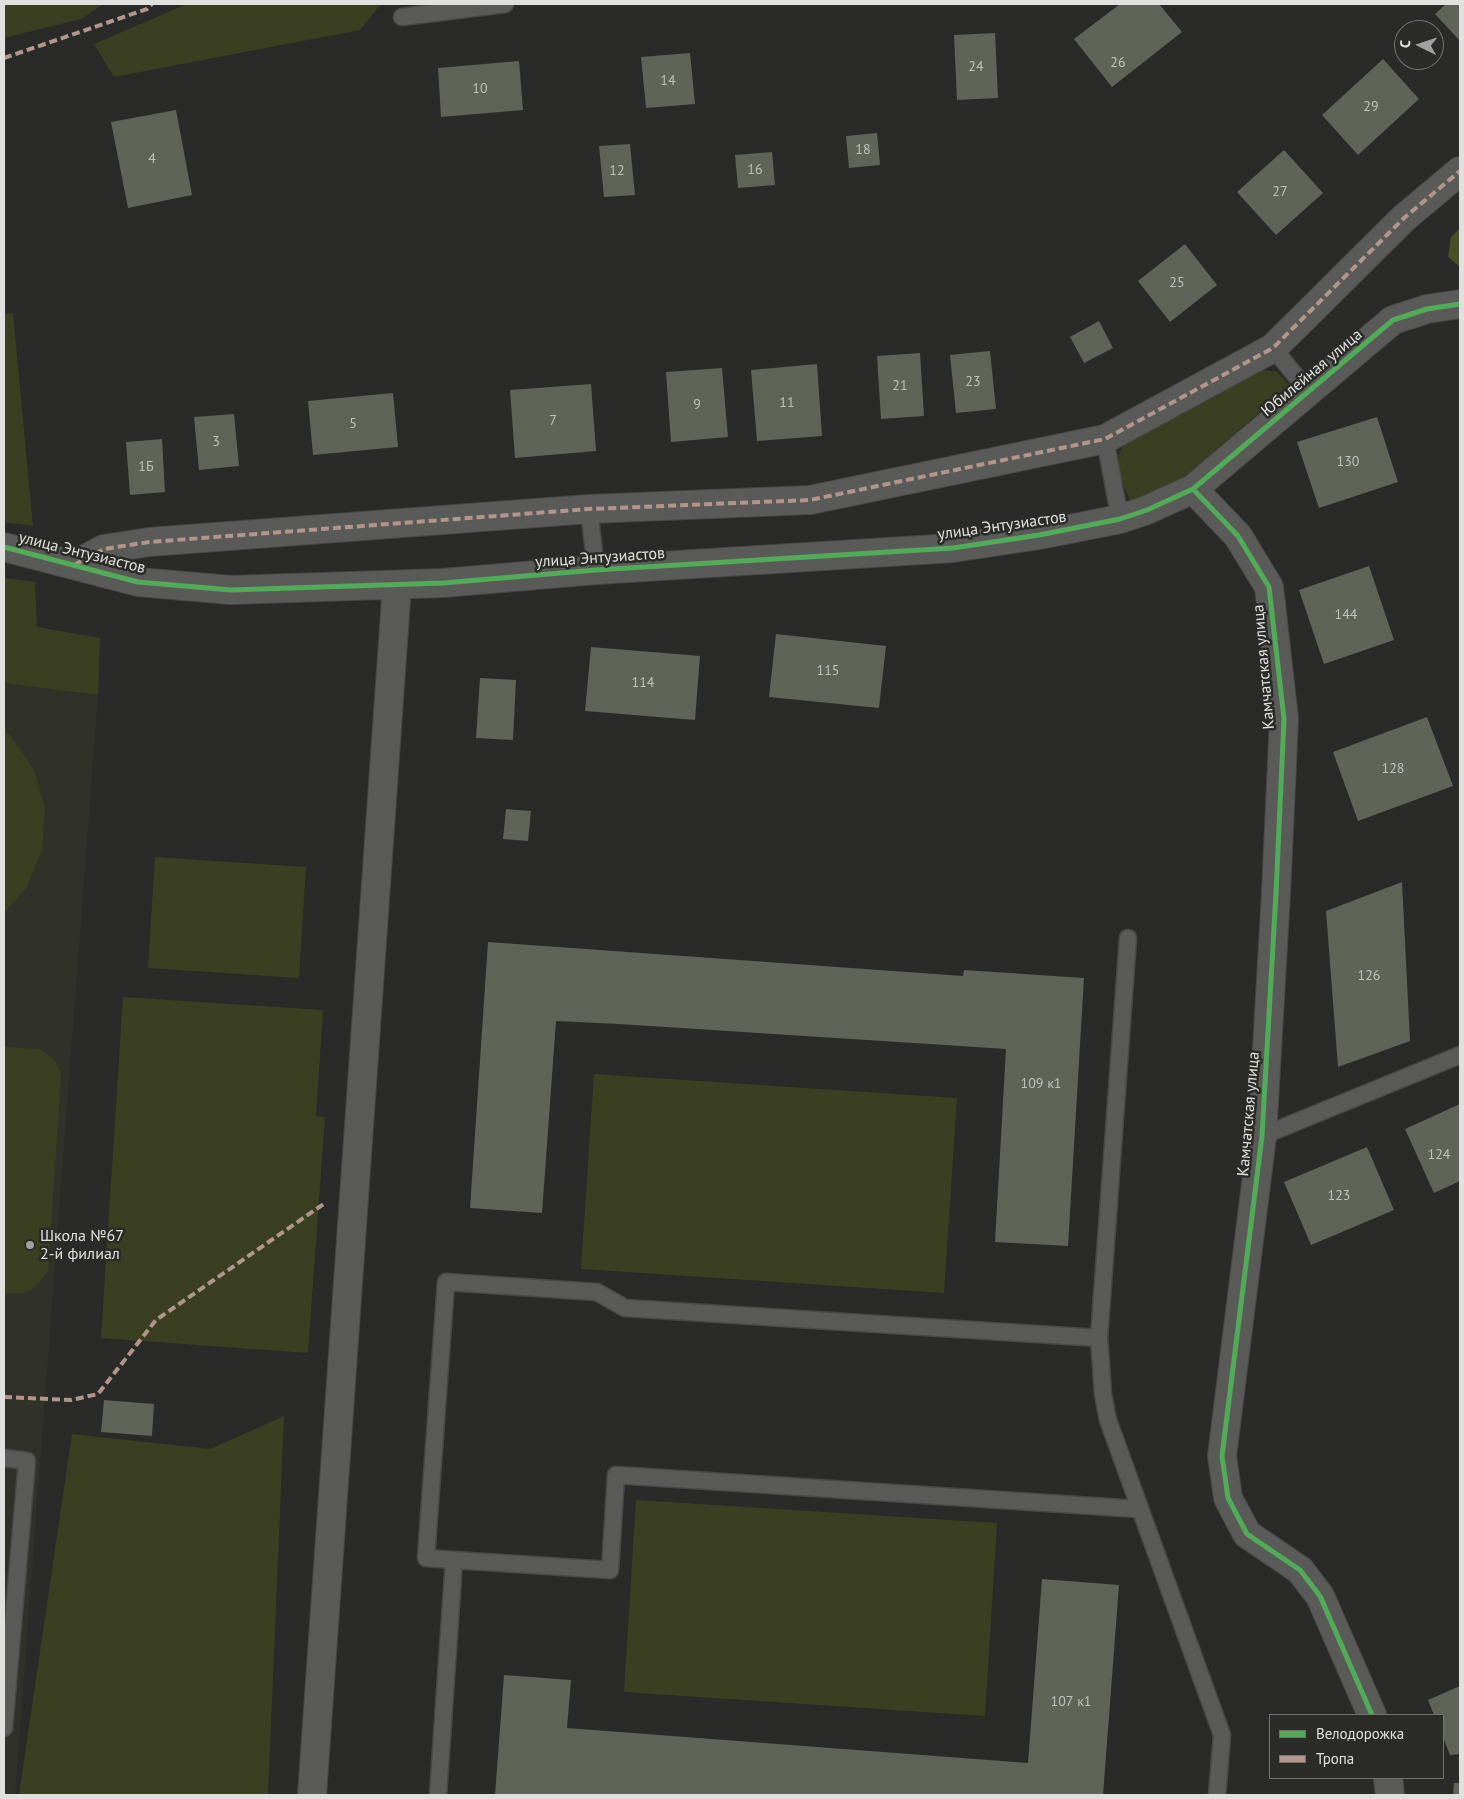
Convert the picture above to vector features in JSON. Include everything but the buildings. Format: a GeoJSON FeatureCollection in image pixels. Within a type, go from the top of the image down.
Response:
{"type":"FeatureCollection","features":[{"type":"Feature","properties":{"kind":"street"},"geometry":{"type":"LineString","coordinates":[[74,565],[104,549],[149,542],[590,509],[810,500],[1104,439],[1273,348],[1404,218],[1460,171]]}},
{"type":"Feature","properties":{"kind":"street","name":"Юбилейная улица"},"geometry":{"type":"LineString","coordinates":[[1193,489],[1393,320],[1428,309],[1460,304]]}},
{"type":"Feature","properties":{"kind":"street","name":"улица Энтузиастов"},"geometry":{"type":"LineString","coordinates":[[4,547],[138,582],[231,590],[443,583],[596,570],[953,548],[1039,535],[1120,519],[1147,510],[1193,489]]}},
{"type":"Feature","properties":{"kind":"street","name":"Камчатская улица"},"geometry":{"type":"LineString","coordinates":[[1193,489],[1238,536],[1269,587],[1284,719],[1262,1136],[1222,1456],[1228,1498],[1247,1534],[1300,1570],[1320,1596],[1372,1714]]}},
{"type":"Feature","properties":{"kind":"street"},"geometry":{"type":"LineString","coordinates":[[312,1795],[396,585]]}},
{"type":"Feature","properties":{"kind":"street"},"geometry":{"type":"LineString","coordinates":[[1388,1779],[1390,1795]]}},
{"type":"Feature","properties":{"kind":"lane"},"geometry":{"type":"LineString","coordinates":[[402,17],[506,4]]}},
{"type":"Feature","properties":{"kind":"lane"},"geometry":{"type":"LineString","coordinates":[[1273,348],[1309,392]]}},
{"type":"Feature","properties":{"kind":"lane"},"geometry":{"type":"LineString","coordinates":[[1104,439],[1120,519]]}},
{"type":"Feature","properties":{"kind":"lane"},"geometry":{"type":"LineString","coordinates":[[590,509],[596,570]]}},
{"type":"Feature","properties":{"kind":"lane"},"geometry":{"type":"LineString","coordinates":[[1128,938],[1099,1338],[1102,1394],[1108,1420],[1222,1735],[1217,1795]]}},
{"type":"Feature","properties":{"kind":"lane"},"geometry":{"type":"LineString","coordinates":[[1262,1136],[1460,1055]]}},
{"type":"Feature","properties":{"kind":"lane"},"geometry":{"type":"LineString","coordinates":[[1099,1338],[625,1308],[597,1292],[446,1282],[426,1558],[610,1570],[616,1475],[1140,1509]]}},
{"type":"Feature","properties":{"kind":"lane"},"geometry":{"type":"LineString","coordinates":[[4,1458],[27,1461],[4,1728]]}},
{"type":"Feature","properties":{"kind":"lane"},"geometry":{"type":"LineString","coordinates":[[438,1795],[454,1560]]}},
{"type":"Feature","properties":{"kind":"shaded area","name":"Школа №67 2-й филиал"},"geometry":{"type":"Polygon","coordinates":[[[4,683],[98,695],[15,1795],[4,1795],[4,683]]]}},
{"type":"Feature","properties":{"kind":"green space"},"geometry":{"type":"Polygon","coordinates":[[[4,4],[103,4],[81,19],[4,38],[4,4]]]}},
{"type":"Feature","properties":{"kind":"green space"},"geometry":{"type":"Polygon","coordinates":[[[187,4],[381,4],[360,30],[114,77],[94,44],[187,4]]]}},
{"type":"Feature","properties":{"kind":"green space"},"geometry":{"type":"Polygon","coordinates":[[[1460,228],[1460,267],[1448,257],[1451,237],[1460,228]]]}},
{"type":"Feature","properties":{"kind":"green space"},"geometry":{"type":"Polygon","coordinates":[[[13,313],[33,526],[4,522],[4,314],[13,313]]]}},
{"type":"Feature","properties":{"kind":"green space"},"geometry":{"type":"Polygon","coordinates":[[[1263,370],[1277,372],[1290,386],[1196,467],[1163,492],[1132,504],[1120,475],[1118,459],[1120,451],[1134,433],[1217,394],[1247,372],[1263,370]]]}},
{"type":"Feature","properties":{"kind":"green space"},"geometry":{"type":"Polygon","coordinates":[[[4,578],[35,582],[37,627],[100,638],[98,695],[4,683],[4,578]]]}},
{"type":"Feature","properties":{"kind":"green space"},"geometry":{"type":"Polygon","coordinates":[[[4,731],[11,736],[34,770],[45,809],[42,850],[26,888],[4,913],[4,731]]]}},
{"type":"Feature","properties":{"kind":"green space"},"geometry":{"type":"Polygon","coordinates":[[[155,857],[306,867],[299,978],[148,968],[155,857]]]}},
{"type":"Feature","properties":{"kind":"green space"},"geometry":{"type":"Polygon","coordinates":[[[123,997],[323,1010],[316,1116],[325,1117],[308,1353],[101,1338],[123,997]]]}},
{"type":"Feature","properties":{"kind":"green space"},"geometry":{"type":"Polygon","coordinates":[[[4,1047],[39,1049],[53,1058],[61,1073],[48,1271],[34,1288],[30,1291],[19,1293],[4,1293],[4,1047]]]}},
{"type":"Feature","properties":{"kind":"green space"},"geometry":{"type":"Polygon","coordinates":[[[594,1074],[957,1098],[944,1293],[581,1269],[594,1074]]]}},
{"type":"Feature","properties":{"kind":"green space"},"geometry":{"type":"Polygon","coordinates":[[[284,1416],[268,1795],[19,1795],[72,1434],[210,1449],[284,1416]]]}},
{"type":"Feature","properties":{"kind":"green space"},"geometry":{"type":"Polygon","coordinates":[[[636,1500],[997,1523],[985,1716],[624,1692],[636,1500]]]}},
{"type":"Feature","properties":{"kind":"marked path"},"geometry":{"type":"LineString","coordinates":[[4,58],[147,9],[152,4]]}},
{"type":"Feature","properties":{"kind":"marked path"},"geometry":{"type":"LineString","coordinates":[[74,565],[104,549],[149,542],[589,509],[810,500],[1105,439],[1273,348],[1404,218],[1460,171]]}},
{"type":"Feature","properties":{"kind":"marked path"},"geometry":{"type":"LineString","coordinates":[[4,1397],[71,1400],[98,1394],[156,1320],[325,1203]]}},
{"type":"Feature","properties":{"kind":"cycle path"},"geometry":{"type":"LineString","coordinates":[[4,547],[138,582],[231,590],[443,583],[596,570],[953,548],[1039,535],[1120,519],[1147,510],[1193,489],[1393,320],[1427,309],[1460,304]]}},
{"type":"Feature","properties":{"kind":"cycle path"},"geometry":{"type":"LineString","coordinates":[[1193,489],[1238,536],[1269,587],[1284,719],[1262,1136],[1222,1456],[1228,1498],[1247,1534],[1300,1570],[1320,1596],[1372,1714]]}},
{"type":"Feature","properties":{"kind":"place","name":"Школа №67 2-й филиал"},"geometry":{"type":"Point","coordinates":[30,1245]}}]}
